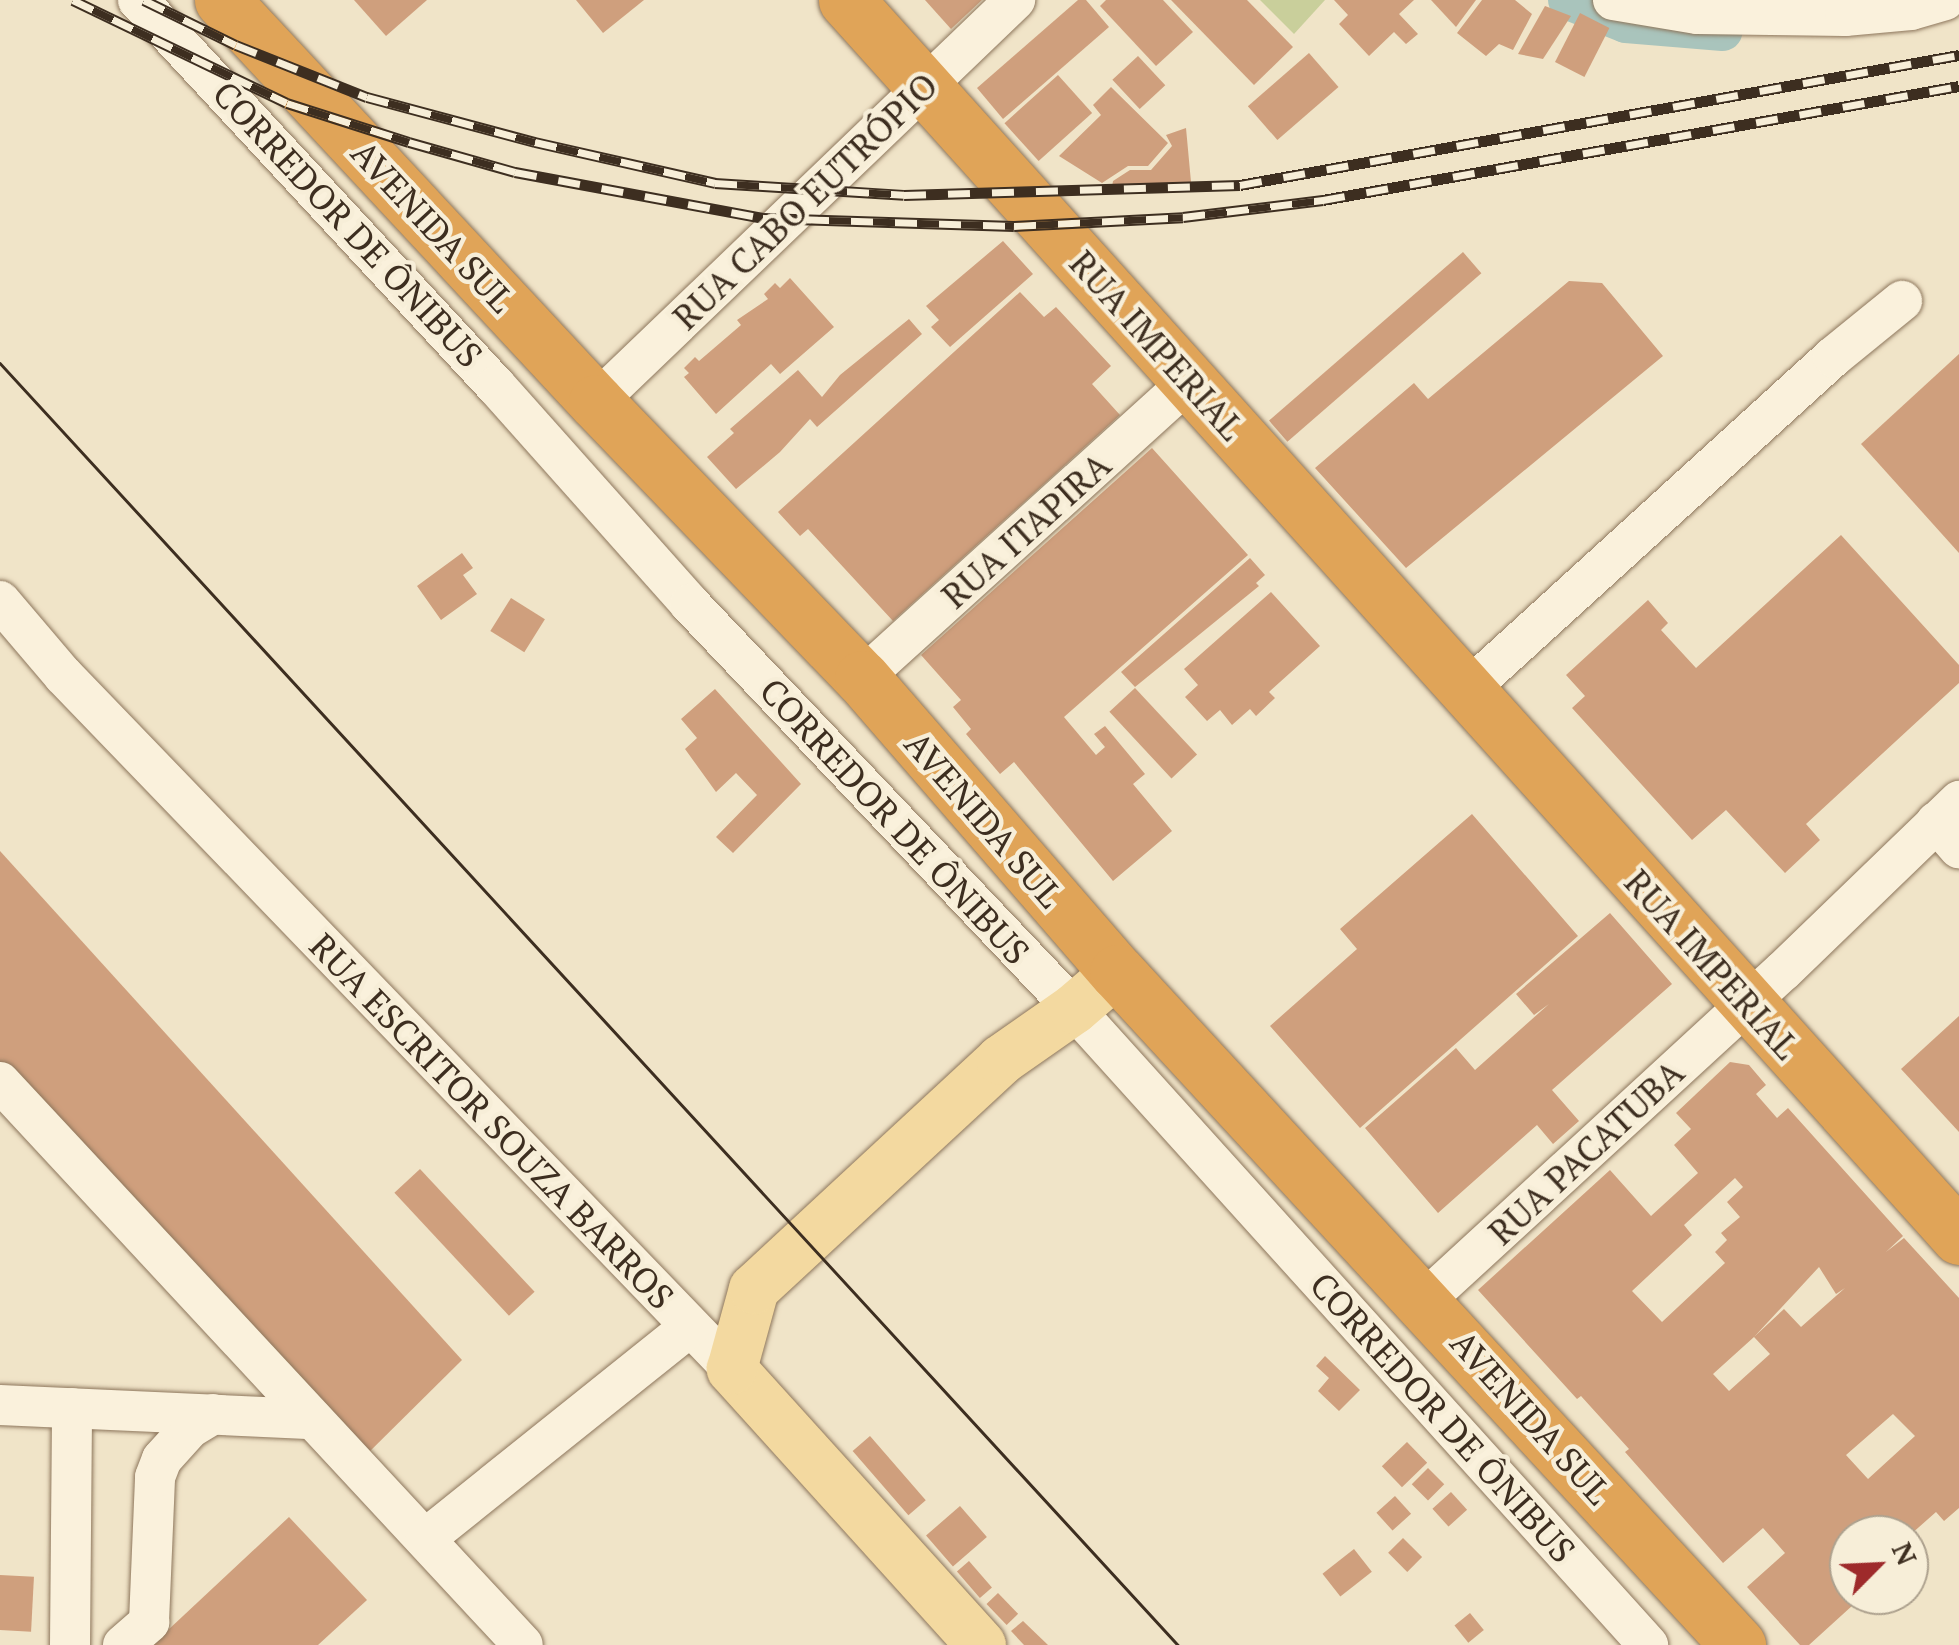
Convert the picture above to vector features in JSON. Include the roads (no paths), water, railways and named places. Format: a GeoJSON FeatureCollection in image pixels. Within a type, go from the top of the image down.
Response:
{"type":"FeatureCollection","features":[{"type":"Feature","properties":{"kind":"highway","name":"AVENIDA SUL"},"geometry":{"type":"LineString","coordinates":[[222,0],[596,402],[862,678],[1117,972],[1425,1300],[1738,1645]]}},
{"type":"Feature","properties":{"kind":"highway","name":"RUA IMPERIAL"},"geometry":{"type":"LineString","coordinates":[[846,0],[1959,1237]]}},
{"type":"Feature","properties":{"kind":"main road"},"geometry":{"type":"LineString","coordinates":[[736,1353],[779,1294],[1014,1080],[1074,1010],[1117,972]]}},
{"type":"Feature","properties":{"kind":"main road","name":"RUA ESCRITOR SOUZA BARROS"},"geometry":{"type":"LineString","coordinates":[[736,1353],[981,1645]]}},
{"type":"Feature","properties":{"kind":"street","name":"CORREDOR DE ÔNIBUS"},"geometry":{"type":"LineString","coordinates":[[138,0],[496,386],[690,604],[1074,1010],[1648,1645]]}},
{"type":"Feature","properties":{"kind":"street","name":"RUA CABO EUTRÓPIO"},"geometry":{"type":"LineString","coordinates":[[596,402],[1014,0]]}},
{"type":"Feature","properties":{"kind":"street"},"geometry":{"type":"LineString","coordinates":[[1612,0],[1697,14],[1845,16],[1911,10],[1945,0]]}},
{"type":"Feature","properties":{"kind":"street"},"geometry":{"type":"LineString","coordinates":[[1466,691],[1833,357],[1902,301]]}},
{"type":"Feature","properties":{"kind":"street","name":"RUA ITAPIRA"},"geometry":{"type":"LineString","coordinates":[[862,678],[1189,382]]}},
{"type":"Feature","properties":{"kind":"street","name":"RUA ESCRITOR SOUZA BARROS"},"geometry":{"type":"LineString","coordinates":[[0,600],[76,689],[690,1327],[736,1353]]}},
{"type":"Feature","properties":{"kind":"street","name":"RUA PACATUBA"},"geometry":{"type":"LineString","coordinates":[[1425,1300],[1748,1003],[1951,823]]}},
{"type":"Feature","properties":{"kind":"street"},"geometry":{"type":"LineString","coordinates":[[4,1095],[522,1645]]}},
{"type":"Feature","properties":{"kind":"street"},"geometry":{"type":"LineString","coordinates":[[425,1540],[690,1327]]}},
{"type":"Feature","properties":{"kind":"street"},"geometry":{"type":"LineString","coordinates":[[0,1405],[312,1418]]}},
{"type":"Feature","properties":{"kind":"street"},"geometry":{"type":"LineString","coordinates":[[70,1645],[72,1408]]}},
{"type":"Feature","properties":{"kind":"street"},"geometry":{"type":"LineString","coordinates":[[124,1645],[149,1622],[154,1478],[174,1443],[212,1414]]}},
{"type":"Feature","properties":{"kind":"waterway"},"geometry":{"type":"LineString","coordinates":[[1568,0],[1626,23],[1723,31]]}},
{"type":"Feature","properties":{"kind":"tram line"},"geometry":{"type":"LineString","coordinates":[[0,363],[1178,1645]]}},
{"type":"Feature","properties":{"kind":"railway"},"geometry":{"type":"LineString","coordinates":[[73,0],[287,103],[409,142],[515,172],[763,218],[1014,226],[1183,217],[1323,200],[1959,86]]}},
{"type":"Feature","properties":{"kind":"railway"},"geometry":{"type":"LineString","coordinates":[[144,0],[236,45],[367,97],[535,142],[715,183],[904,195],[1240,185],[1959,55]]}}]}
